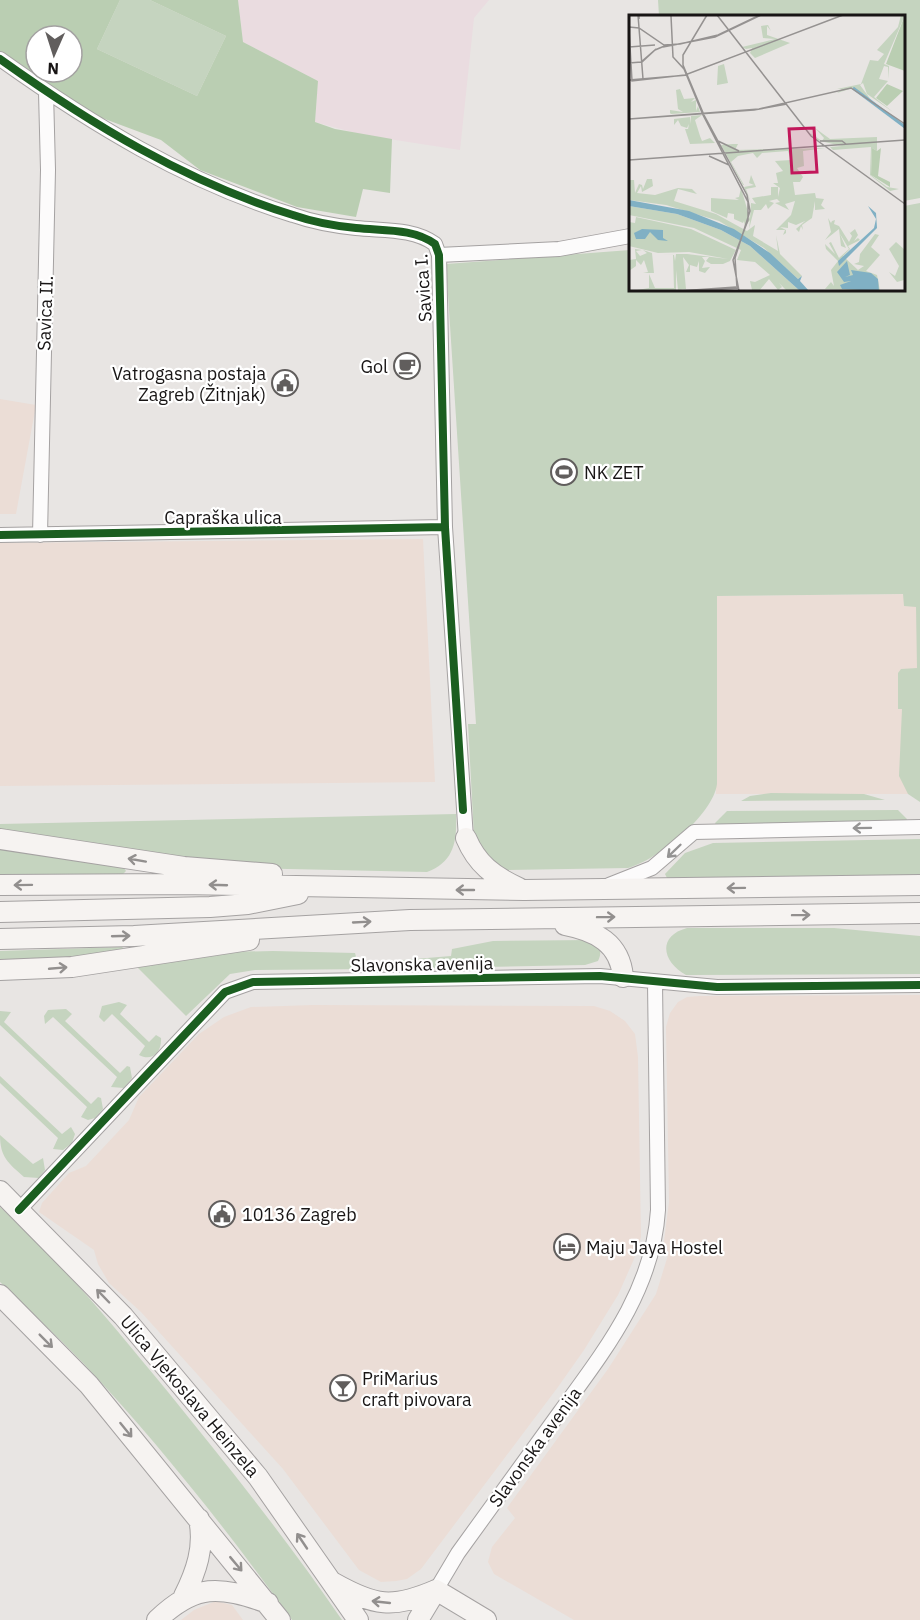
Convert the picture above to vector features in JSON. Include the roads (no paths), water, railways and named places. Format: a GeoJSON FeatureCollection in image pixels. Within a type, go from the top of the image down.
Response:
{"type":"FeatureCollection","features":[{"type":"Feature","properties":{"kind":"main road"},"geometry":{"type":"LineString","coordinates":[[466,838],[473,854],[488,871],[524,890]]}},
{"type":"Feature","properties":{"kind":"main road"},"geometry":{"type":"LineString","coordinates":[[0,839],[184,867],[271,874],[318,888]]}},
{"type":"Feature","properties":{"kind":"main road"},"geometry":{"type":"LineString","coordinates":[[0,885],[180,884],[318,888],[594,890],[920,885]]}},
{"type":"Feature","properties":{"kind":"main road"},"geometry":{"type":"LineString","coordinates":[[0,912],[248,904],[278,900],[318,888]]}},
{"type":"Feature","properties":{"kind":"main road"},"geometry":{"type":"LineString","coordinates":[[0,939],[145,935],[303,925],[527,918],[920,914]]}},
{"type":"Feature","properties":{"kind":"main road"},"geometry":{"type":"LineString","coordinates":[[527,918],[599,934],[616,953],[622,965],[623,977]]}},
{"type":"Feature","properties":{"kind":"main road"},"geometry":{"type":"LineString","coordinates":[[0,970],[72,967],[221,945],[279,933],[303,925]]}},
{"type":"Feature","properties":{"kind":"main road","name":"Ulica Vjekoslava Heinzela"},"geometry":{"type":"LineString","coordinates":[[0,1191],[123,1316],[258,1477],[358,1620]]}},
{"type":"Feature","properties":{"kind":"main road"},"geometry":{"type":"LineString","coordinates":[[0,1295],[89,1385],[280,1620]]}},
{"type":"Feature","properties":{"kind":"main road"},"geometry":{"type":"LineString","coordinates":[[157,1620],[184,1596],[199,1557],[202,1533],[199,1519]]}},
{"type":"Feature","properties":{"kind":"main road"},"geometry":{"type":"LineString","coordinates":[[329,1580],[355,1595],[379,1604],[413,1600],[436,1590]]}},
{"type":"Feature","properties":{"kind":"main road"},"geometry":{"type":"LineString","coordinates":[[418,1620],[436,1590]]}},
{"type":"Feature","properties":{"kind":"main road"},"geometry":{"type":"LineString","coordinates":[[436,1590],[486,1620]]}},
{"type":"Feature","properties":{"kind":"main road"},"geometry":{"type":"LineString","coordinates":[[184,1596],[221,1592],[240,1594],[268,1603]]}},
{"type":"Feature","properties":{"kind":"street","name":"Savica I."},"geometry":{"type":"LineString","coordinates":[[0,59],[100,127],[194,178],[312,220],[354,228],[416,234],[435,244],[438,255],[445,527],[466,838]]}},
{"type":"Feature","properties":{"kind":"street","name":"Savica II."},"geometry":{"type":"LineString","coordinates":[[40,535],[48,182],[46,92]]}},
{"type":"Feature","properties":{"kind":"street","name":"Savica I."},"geometry":{"type":"LineString","coordinates":[[438,255],[559,249],[629,236]]}},
{"type":"Feature","properties":{"kind":"street","name":"Capraška ulica"},"geometry":{"type":"LineString","coordinates":[[0,535],[445,527]]}},
{"type":"Feature","properties":{"kind":"street"},"geometry":{"type":"LineString","coordinates":[[594,890],[652,868],[694,832],[920,827]]}},
{"type":"Feature","properties":{"kind":"street","name":"Slavonska avenija"},"geometry":{"type":"LineString","coordinates":[[19,1210],[225,992],[240,985],[383,980],[623,977],[655,983],[717,987],[920,985]]}},
{"type":"Feature","properties":{"kind":"street","name":"Slavonska avenija"},"geometry":{"type":"LineString","coordinates":[[436,1590],[458,1553],[616,1334],[647,1270],[658,1210],[655,983]]}},
{"type":"Feature","properties":{"kind":"place","name":"Gol"},"geometry":{"type":"Point","coordinates":[407,366]}},
{"type":"Feature","properties":{"kind":"place","name":"Vatrogasna postaja Zagreb (Žitnjak)"},"geometry":{"type":"Point","coordinates":[285,383]}},
{"type":"Feature","properties":{"kind":"place","name":"NK ZET"},"geometry":{"type":"Point","coordinates":[564,472]}},
{"type":"Feature","properties":{"kind":"place","name":"10136 Zagreb"},"geometry":{"type":"Point","coordinates":[222,1214]}},
{"type":"Feature","properties":{"kind":"place","name":"Maju Jaya Hostel"},"geometry":{"type":"Point","coordinates":[567,1247]}},
{"type":"Feature","properties":{"kind":"place","name":"PriMarius craft pivovara"},"geometry":{"type":"Point","coordinates":[343,1388]}}]}
